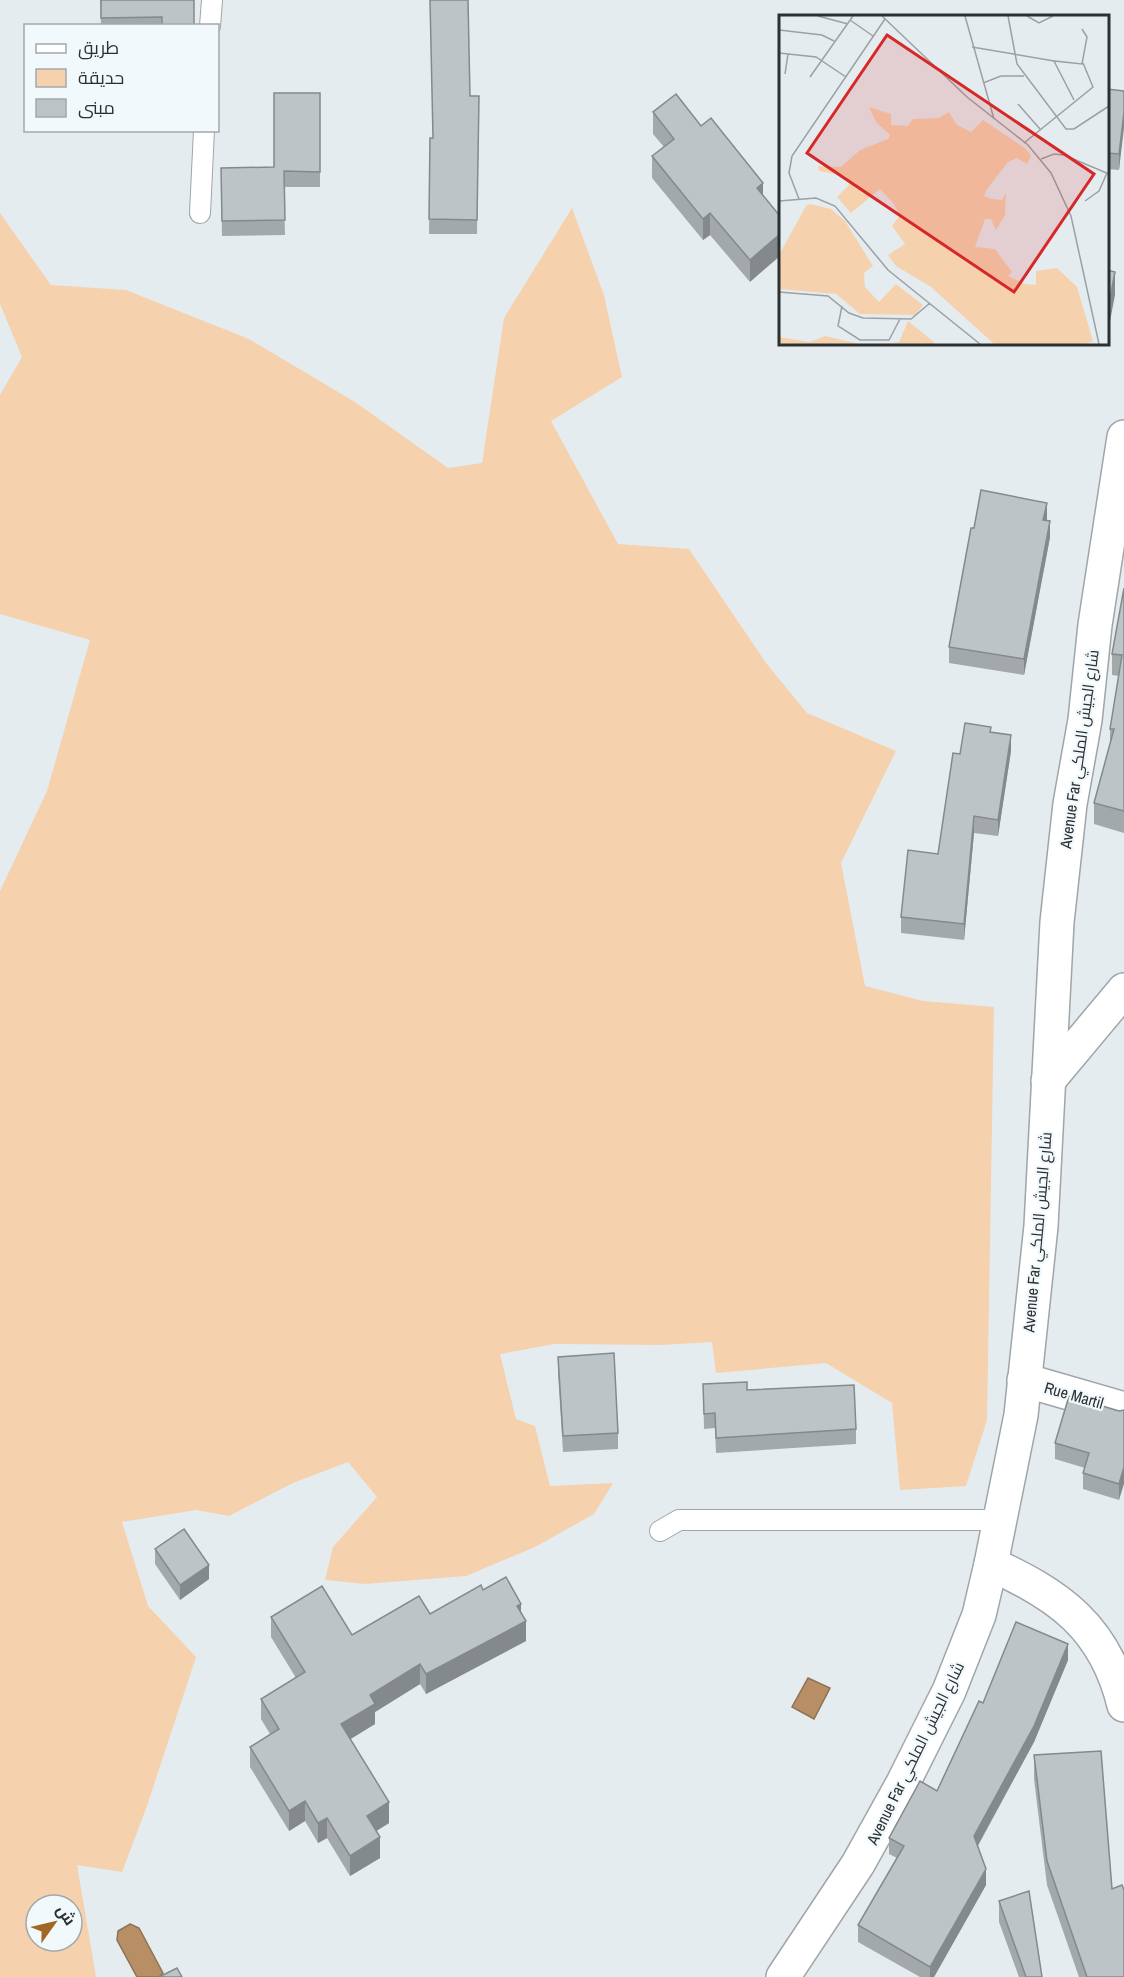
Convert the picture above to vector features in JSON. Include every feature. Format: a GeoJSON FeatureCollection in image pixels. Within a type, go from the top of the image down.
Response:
{"type":"FeatureCollection","features":[{"type":"Feature","properties":{"kind":"street","name":"Avenue Far شارع الجيش الملكي"},"geometry":{"type":"LineString","coordinates":[[783,1977],[858,1864],[903,1783],[962,1659],[979,1615],[991,1564],[1009,1465],[1021,1415],[1041,1226],[1057,922],[1070,804],[1085,720],[1096,614],[1124,437]]}},
{"type":"Feature","properties":{"kind":"street"},"geometry":{"type":"LineString","coordinates":[[1048,1081],[1124,990]]}},
{"type":"Feature","properties":{"kind":"street","name":"Rue Martil"},"geometry":{"type":"LineString","coordinates":[[1024,1380],[1124,1409]]}},
{"type":"Feature","properties":{"kind":"street"},"geometry":{"type":"LineString","coordinates":[[991,1564],[1051,1594],[1085,1624],[1106,1658],[1124,1705]]}},
{"type":"Feature","properties":{"kind":"lane"},"geometry":{"type":"LineString","coordinates":[[210,24],[212,0]]}},
{"type":"Feature","properties":{"kind":"lane"},"geometry":{"type":"LineString","coordinates":[[200,213],[204,132]]}},
{"type":"Feature","properties":{"kind":"lane"},"geometry":{"type":"LineString","coordinates":[[660,1531],[679,1520],[1000,1520]]}},
{"type":"Feature","properties":{"kind":"green space"},"geometry":{"type":"Polygon","coordinates":[[[572,208],[604,295],[622,377],[551,421],[618,544],[689,549],[766,663],[807,713],[896,751],[841,863],[865,986],[923,1001],[994,1007],[987,1420],[966,1486],[900,1490],[892,1403],[826,1363],[716,1373],[712,1342],[662,1345],[554,1344],[500,1354],[516,1419],[535,1426],[550,1486],[613,1483],[594,1514],[535,1547],[466,1576],[365,1584],[325,1580],[333,1547],[377,1497],[348,1462],[293,1483],[229,1516],[196,1510],[122,1522],[148,1606],[196,1657],[147,1806],[122,1872],[77,1865],[82,1893],[24,1893],[24,1953],[84,1953],[84,1906],[96,1977],[0,1977],[0,891],[47,791],[90,640],[0,614],[0,395],[22,357],[0,304],[0,213],[51,285],[126,290],[249,339],[355,402],[448,468],[482,463],[504,318],[572,208]]]}},
{"type":"Feature","properties":{"kind":"shaded area"},"geometry":{"type":"Polygon","coordinates":[[[808,1678],[830,1688],[814,1719],[792,1707],[808,1678]]]}},
{"type":"Feature","properties":{"kind":"shaded area"},"geometry":{"type":"Polygon","coordinates":[[[130,1924],[139,1928],[163,1973],[159,1977],[137,1977],[117,1940],[118,1931],[130,1924]]]}},
{"type":"Feature","properties":{"kind":"building"},"geometry":{"type":"Polygon","coordinates":[[[101,0],[194,0],[194,24],[162,24],[162,17],[101,18],[101,0]]]}},
{"type":"Feature","properties":{"kind":"building"},"geometry":{"type":"Polygon","coordinates":[[[430,0],[468,0],[470,96],[479,96],[477,220],[429,219],[430,138],[433,138],[430,0]]]}},
{"type":"Feature","properties":{"kind":"building"},"geometry":{"type":"Polygon","coordinates":[[[1109,89],[1124,91],[1119,154],[1109,153],[1109,89]]]}},
{"type":"Feature","properties":{"kind":"building"},"geometry":{"type":"Polygon","coordinates":[[[274,93],[320,93],[320,172],[284,171],[285,220],[222,221],[221,168],[274,167],[274,93]]]}},
{"type":"Feature","properties":{"kind":"building"},"geometry":{"type":"Polygon","coordinates":[[[676,94],[701,126],[711,118],[763,183],[757,188],[779,215],[779,235],[750,260],[710,213],[703,219],[652,156],[674,139],[653,112],[676,94]]]}},
{"type":"Feature","properties":{"kind":"building"},"geometry":{"type":"Polygon","coordinates":[[[1109,270],[1115,272],[1109,303],[1109,270]]]}},
{"type":"Feature","properties":{"kind":"building"},"geometry":{"type":"Polygon","coordinates":[[[981,490],[1047,503],[1043,520],[1050,521],[1024,659],[949,647],[971,528],[974,528],[981,490]]]}},
{"type":"Feature","properties":{"kind":"building"},"geometry":{"type":"Polygon","coordinates":[[[1124,588],[1124,811],[1094,803],[1114,729],[1110,729],[1122,655],[1112,654],[1124,588]]]}},
{"type":"Feature","properties":{"kind":"building"},"geometry":{"type":"Polygon","coordinates":[[[965,723],[991,727],[990,732],[1011,735],[998,820],[974,816],[964,924],[901,917],[908,850],[938,854],[953,753],[960,754],[965,723]]]}},
{"type":"Feature","properties":{"kind":"building"},"geometry":{"type":"Polygon","coordinates":[[[614,1353],[618,1433],[563,1436],[558,1357],[614,1353]]]}},
{"type":"Feature","properties":{"kind":"building"},"geometry":{"type":"Polygon","coordinates":[[[747,1382],[747,1390],[854,1385],[856,1429],[716,1438],[715,1413],[704,1414],[703,1384],[747,1382]]]}},
{"type":"Feature","properties":{"kind":"building"},"geometry":{"type":"Polygon","coordinates":[[[1069,1396],[1119,1411],[1124,1410],[1124,1467],[1119,1484],[1083,1473],[1089,1453],[1055,1443],[1069,1396]]]}},
{"type":"Feature","properties":{"kind":"building"},"geometry":{"type":"Polygon","coordinates":[[[184,1529],[209,1565],[180,1585],[155,1549],[184,1529]]]}},
{"type":"Feature","properties":{"kind":"building"},"geometry":{"type":"Polygon","coordinates":[[[506,1577],[521,1604],[517,1606],[526,1621],[426,1674],[420,1664],[370,1695],[375,1704],[341,1724],[389,1802],[367,1816],[380,1837],[350,1856],[327,1818],[318,1823],[305,1801],[289,1811],[250,1747],[279,1729],[261,1699],[305,1672],[271,1617],[322,1586],[352,1635],[419,1596],[430,1614],[481,1585],[483,1590],[506,1577]]]}},
{"type":"Feature","properties":{"kind":"building"},"geometry":{"type":"Polygon","coordinates":[[[1016,1622],[1068,1644],[1034,1726],[974,1836],[986,1869],[930,1967],[858,1925],[904,1846],[889,1838],[920,1781],[937,1791],[979,1701],[983,1703],[1016,1622]]]}},
{"type":"Feature","properties":{"kind":"building"},"geometry":{"type":"Polygon","coordinates":[[[1101,1751],[1112,1889],[1122,1885],[1124,1890],[1124,1977],[1087,1977],[1047,1861],[1034,1755],[1101,1751]]]}},
{"type":"Feature","properties":{"kind":"building"},"geometry":{"type":"Polygon","coordinates":[[[1029,1891],[1042,1977],[1026,1977],[999,1901],[1029,1891]]]}},
{"type":"Feature","properties":{"kind":"building"},"geometry":{"type":"Polygon","coordinates":[[[177,1968],[182,1977],[159,1977],[177,1968]]]}}]}
